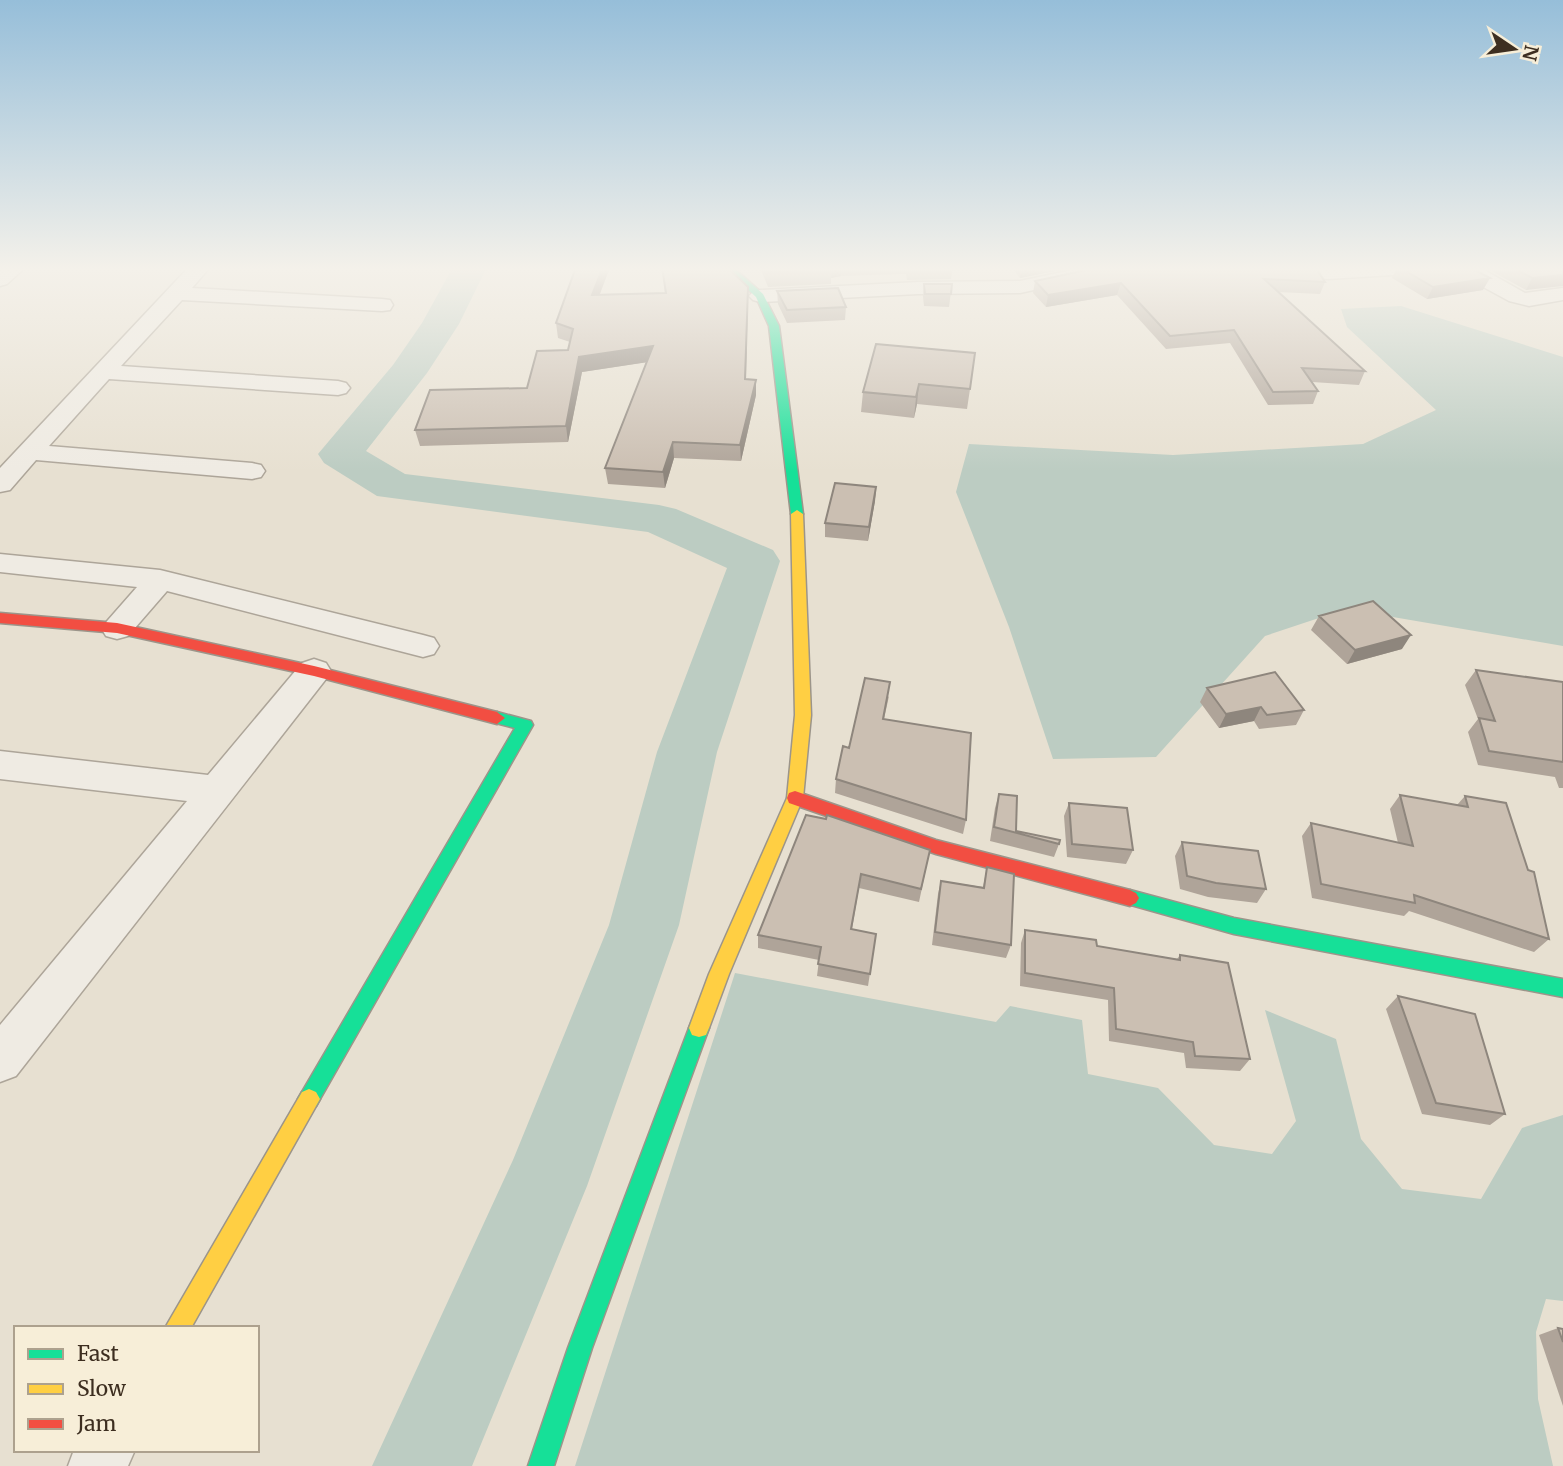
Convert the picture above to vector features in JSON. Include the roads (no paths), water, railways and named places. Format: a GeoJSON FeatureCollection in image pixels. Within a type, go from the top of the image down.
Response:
{"type":"FeatureCollection","features":[{"type":"Feature","properties":{"kind":"street"},"geometry":{"type":"LineString","coordinates":[[0,484],[138,335]]}},
{"type":"Feature","properties":{"kind":"street"},"geometry":{"type":"LineString","coordinates":[[541,1466],[580,1348],[719,974],[795,798],[803,715],[797,504],[775,335]]}},
{"type":"Feature","properties":{"kind":"street"},"geometry":{"type":"LineString","coordinates":[[104,372],[338,388]]}},
{"type":"Feature","properties":{"kind":"street"},"geometry":{"type":"LineString","coordinates":[[30,452],[252,471]]}},
{"type":"Feature","properties":{"kind":"street"},"geometry":{"type":"LineString","coordinates":[[0,563],[160,580],[423,646]]}},
{"type":"Feature","properties":{"kind":"street"},"geometry":{"type":"LineString","coordinates":[[117,628],[160,580]]}},
{"type":"Feature","properties":{"kind":"street"},"geometry":{"type":"LineString","coordinates":[[0,618],[117,628],[314,671],[525,725],[178,1326]]}},
{"type":"Feature","properties":{"kind":"street"},"geometry":{"type":"LineString","coordinates":[[2,1055],[314,671]]}},
{"type":"Feature","properties":{"kind":"street"},"geometry":{"type":"LineString","coordinates":[[0,765],[219,791]]}},
{"type":"Feature","properties":{"kind":"street"},"geometry":{"type":"LineString","coordinates":[[795,798],[936,847],[1234,926],[1563,988]]}},
{"type":"Feature","properties":{"kind":"waterway"},"geometry":{"type":"LineString","coordinates":[[422,1466],[545,1186],[644,925],[687,752],[755,561],[659,519],[393,486],[340,454],[407,373],[432,335]]}}]}
